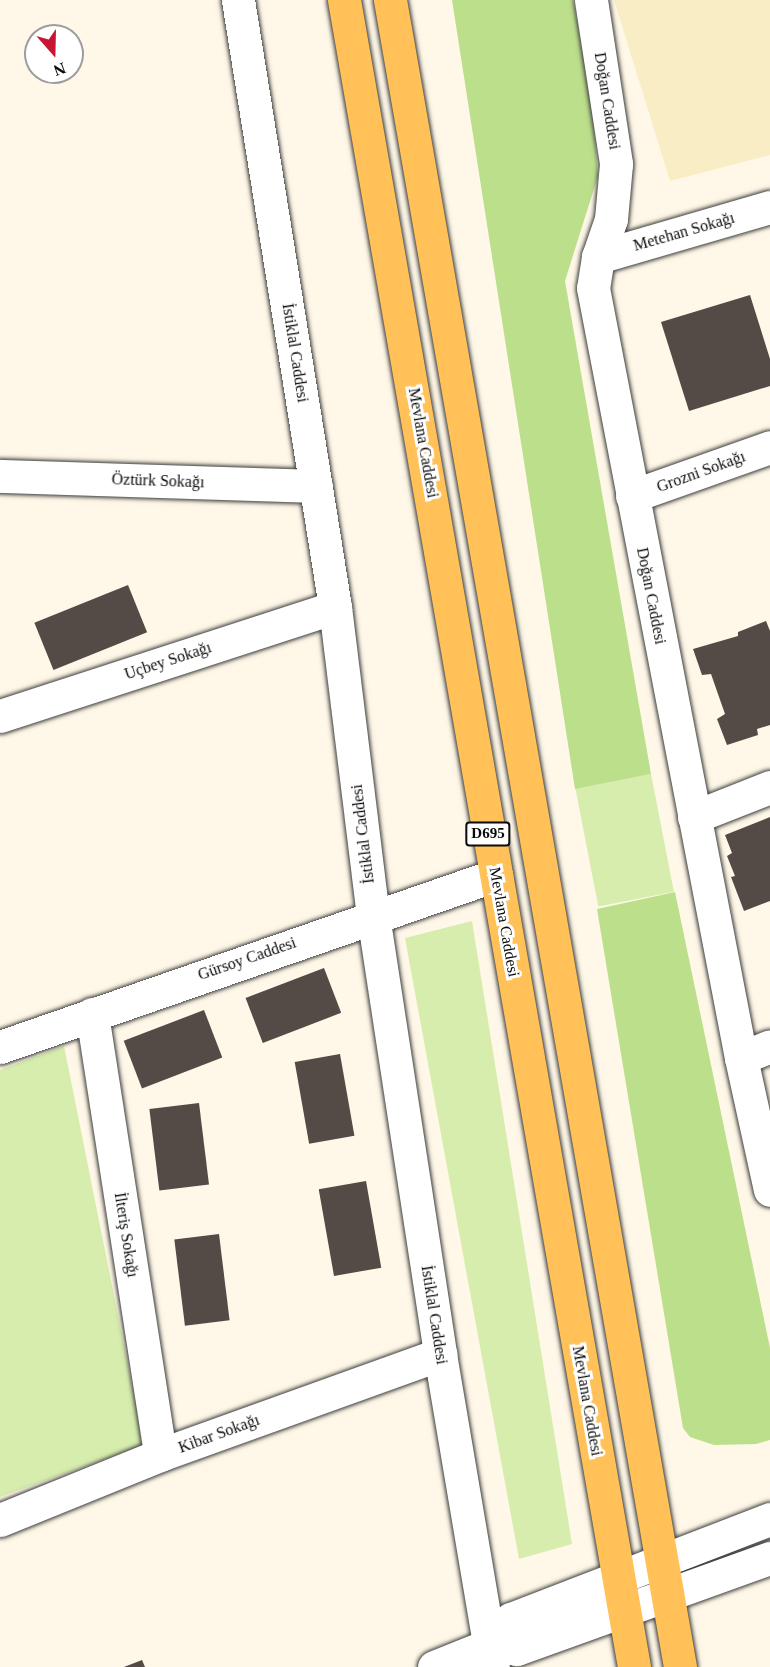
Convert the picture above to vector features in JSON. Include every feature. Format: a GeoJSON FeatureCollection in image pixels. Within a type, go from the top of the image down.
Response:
{"type":"FeatureCollection","features":[{"type":"Feature","properties":{"kind":"main road","name":"Mevlana Caddesi"},"geometry":{"type":"LineString","coordinates":[[344,0],[634,1667]]}},
{"type":"Feature","properties":{"kind":"main road","name":"D695"},"geometry":{"type":"LineString","coordinates":[[390,0],[680,1667]]}},
{"type":"Feature","properties":{"kind":"street","name":"İstiklal Caddesi"},"geometry":{"type":"LineString","coordinates":[[238,0],[335,607],[373,915],[440,1354],[491,1656]]}},
{"type":"Feature","properties":{"kind":"street","name":"Doğan Caddesi"},"geometry":{"type":"LineString","coordinates":[[591,0],[616,164],[611,219],[598,257],[593,288],[694,817],[755,1052],[770,1190]]}},
{"type":"Feature","properties":{"kind":"street","name":"Metehan Sokağı"},"geometry":{"type":"LineString","coordinates":[[598,257],[770,207]]}},
{"type":"Feature","properties":{"kind":"street","name":"Grozni Sokağı"},"geometry":{"type":"LineString","coordinates":[[632,496],[770,447]]}},
{"type":"Feature","properties":{"kind":"street","name":"Öztürk Sokağı"},"geometry":{"type":"LineString","coordinates":[[0,476],[316,486]]}},
{"type":"Feature","properties":{"kind":"street","name":"Uçbey Sokağı"},"geometry":{"type":"LineString","coordinates":[[0,716],[335,607]]}},
{"type":"Feature","properties":{"kind":"street"},"geometry":{"type":"LineString","coordinates":[[694,817],[770,787]]}},
{"type":"Feature","properties":{"kind":"street","name":"Gürsoy Caddesi"},"geometry":{"type":"LineString","coordinates":[[0,1047],[373,915],[496,875]]}},
{"type":"Feature","properties":{"kind":"street","name":"İlteriş Sokağı"},"geometry":{"type":"LineString","coordinates":[[92,1014],[160,1455]]}},
{"type":"Feature","properties":{"kind":"street","name":"Kibar Sokağı"},"geometry":{"type":"LineString","coordinates":[[0,1520],[160,1455],[440,1354]]}},
{"type":"Feature","properties":{"kind":"street"},"geometry":{"type":"LineString","coordinates":[[491,1656],[511,1618],[770,1519]]}},
{"type":"Feature","properties":{"kind":"street"},"geometry":{"type":"LineString","coordinates":[[434,1667],[517,1649],[770,1558]]}},
{"type":"Feature","properties":{"kind":"shaded area"},"geometry":{"type":"Polygon","coordinates":[[[614,0],[770,0],[770,155],[670,181],[614,0]]]}},
{"type":"Feature","properties":{"kind":"green space"},"geometry":{"type":"Polygon","coordinates":[[[452,0],[573,0],[592,101],[598,176],[565,281],[651,774],[575,789],[452,0]]]}},
{"type":"Feature","properties":{"kind":"green space"},"geometry":{"type":"Polygon","coordinates":[[[651,774],[674,892],[598,906],[575,789],[651,774]]]}},
{"type":"Feature","properties":{"kind":"green space"},"geometry":{"type":"Polygon","coordinates":[[[675,892],[770,1348],[770,1440],[756,1444],[714,1445],[690,1437],[683,1428],[597,909],[675,892]]]}},
{"type":"Feature","properties":{"kind":"green space"},"geometry":{"type":"Polygon","coordinates":[[[472,921],[572,1544],[519,1559],[405,938],[472,921]]]}},
{"type":"Feature","properties":{"kind":"green space"},"geometry":{"type":"Polygon","coordinates":[[[64,1046],[144,1445],[0,1497],[0,1070],[64,1046]]]}},
{"type":"Feature","properties":{"kind":"building"},"geometry":{"type":"Polygon","coordinates":[[[750,295],[770,359],[770,386],[689,411],[661,322],[750,295]]]}},
{"type":"Feature","properties":{"kind":"building"},"geometry":{"type":"Polygon","coordinates":[[[128,585],[147,632],[53,670],[34,623],[128,585]]]}},
{"type":"Feature","properties":{"kind":"building"},"geometry":{"type":"Polygon","coordinates":[[[766,621],[770,631],[770,725],[757,729],[758,735],[727,745],[717,719],[725,714],[711,674],[702,675],[693,649],[738,636],[738,632],[766,621]]]}},
{"type":"Feature","properties":{"kind":"building"},"geometry":{"type":"Polygon","coordinates":[[[770,817],[770,901],[744,911],[731,877],[735,876],[727,856],[732,853],[725,835],[770,817]]]}},
{"type":"Feature","properties":{"kind":"building"},"geometry":{"type":"Polygon","coordinates":[[[324,968],[341,1013],[263,1043],[246,998],[324,968]]]}},
{"type":"Feature","properties":{"kind":"building"},"geometry":{"type":"Polygon","coordinates":[[[204,1010],[222,1058],[142,1088],[124,1041],[204,1010]]]}},
{"type":"Feature","properties":{"kind":"building"},"geometry":{"type":"Polygon","coordinates":[[[340,1054],[354,1136],[309,1144],[295,1062],[340,1054]]]}},
{"type":"Feature","properties":{"kind":"building"},"geometry":{"type":"Polygon","coordinates":[[[199,1103],[209,1184],[159,1190],[149,1109],[199,1103]]]}},
{"type":"Feature","properties":{"kind":"building"},"geometry":{"type":"Polygon","coordinates":[[[366,1181],[381,1268],[334,1276],[319,1189],[366,1181]]]}},
{"type":"Feature","properties":{"kind":"building"},"geometry":{"type":"Polygon","coordinates":[[[219,1234],[230,1320],[185,1326],[174,1239],[219,1234]]]}},
{"type":"Feature","properties":{"kind":"building"},"geometry":{"type":"Polygon","coordinates":[[[142,1660],[145,1667],[124,1667],[142,1660]]]}}]}
